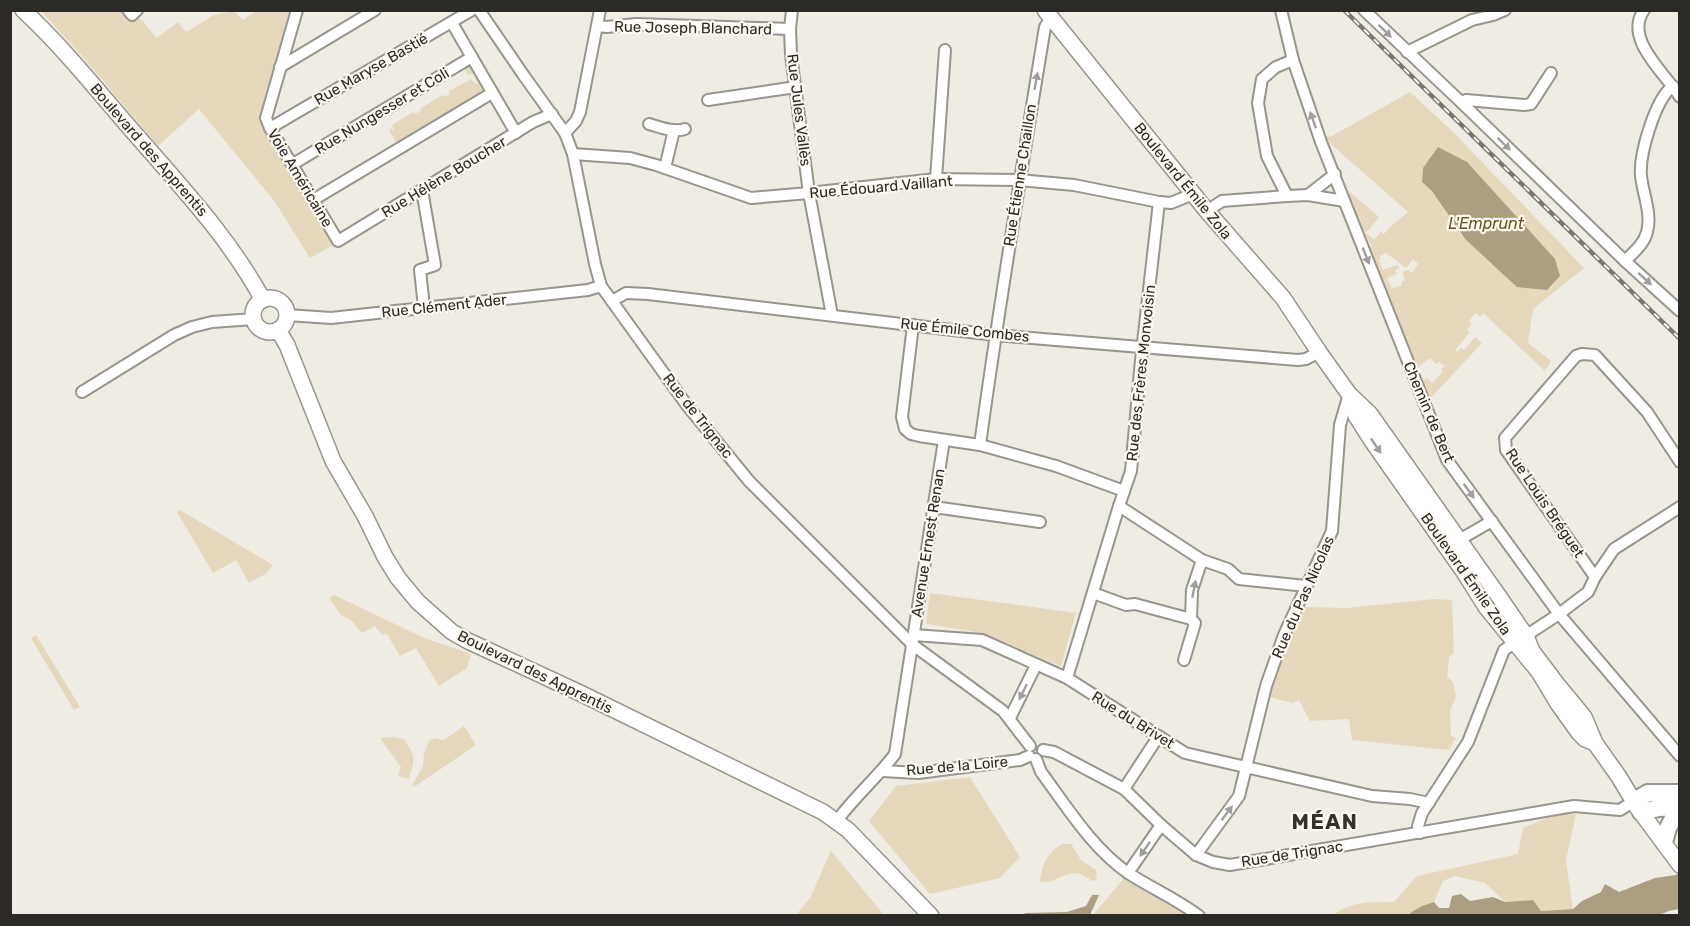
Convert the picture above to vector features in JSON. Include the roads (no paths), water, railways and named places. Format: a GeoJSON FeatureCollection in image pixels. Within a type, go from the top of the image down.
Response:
{"type":"FeatureCollection","features":[{"type":"Feature","properties":{"kind":"highway"},"geometry":{"type":"LineString","coordinates":[[1638,807],[1648,793],[1680,795]]}},
{"type":"Feature","properties":{"kind":"highway"},"geometry":{"type":"LineString","coordinates":[[1638,807],[1679,807]]}},
{"type":"Feature","properties":{"kind":"highway"},"geometry":{"type":"LineString","coordinates":[[1664,842],[1668,828],[1679,807]]}},
{"type":"Feature","properties":{"kind":"main road","name":"Boulevard des Apprentis"},"geometry":{"type":"LineString","coordinates":[[23,10],[72,61],[192,198],[232,249],[263,300]]}},
{"type":"Feature","properties":{"kind":"main road","name":"Boulevard Émile Zola"},"geometry":{"type":"LineString","coordinates":[[1048,14],[1207,211],[1282,298],[1349,394],[1370,414],[1459,540],[1520,640]]}},
{"type":"Feature","properties":{"kind":"main road"},"geometry":{"type":"LineString","coordinates":[[268,298],[279,301],[286,309],[287,315],[285,324],[278,330],[268,332],[256,324],[254,319],[255,308],[268,298]]}},
{"type":"Feature","properties":{"kind":"main road","name":"Boulevard des Apprentis"},"geometry":{"type":"LineString","coordinates":[[278,330],[287,345],[333,461],[365,516],[385,557],[398,578],[433,616],[452,632],[468,641],[823,812],[848,830],[931,915]]}},
{"type":"Feature","properties":{"kind":"main road","name":"Boulevard Émile Zola"},"geometry":{"type":"LineString","coordinates":[[1349,394],[1356,416],[1372,441],[1486,607],[1532,651],[1584,717],[1595,743],[1678,863]]}},
{"type":"Feature","properties":{"kind":"street","name":"Voie Américaine"},"geometry":{"type":"LineString","coordinates":[[297,10],[266,118],[338,242]]}},
{"type":"Feature","properties":{"kind":"street"},"geometry":{"type":"LineString","coordinates":[[280,67],[375,10]]}},
{"type":"Feature","properties":{"kind":"street","name":"Rue Maryse Bastié"},"geometry":{"type":"LineString","coordinates":[[270,128],[472,10]]}},
{"type":"Feature","properties":{"kind":"street","name":"Rue de Trignac"},"geometry":{"type":"LineString","coordinates":[[479,10],[566,133],[573,154],[601,286],[686,404],[749,481],[914,640],[1003,711],[1035,753],[1054,752],[1124,789],[1196,855],[1213,862],[1230,865],[1574,806],[1620,810],[1638,807]]}},
{"type":"Feature","properties":{"kind":"street"},"geometry":{"type":"LineString","coordinates":[[566,133],[576,121],[579,112],[600,10]]}},
{"type":"Feature","properties":{"kind":"street","name":"Rue Jules Vallès"},"geometry":{"type":"LineString","coordinates":[[792,10],[791,55],[809,193],[831,315]]}},
{"type":"Feature","properties":{"kind":"street","name":"Chemin de Bert"},"geometry":{"type":"LineString","coordinates":[[1281,10],[1304,96],[1447,460],[1559,614],[1680,756]]}},
{"type":"Feature","properties":{"kind":"street"},"geometry":{"type":"LineString","coordinates":[[1364,10],[1680,311]]}},
{"type":"Feature","properties":{"kind":"street"},"geometry":{"type":"LineString","coordinates":[[1409,51],[1472,20],[1504,10]]}},
{"type":"Feature","properties":{"kind":"street"},"geometry":{"type":"LineString","coordinates":[[1644,10],[1641,15],[1639,38],[1643,47],[1680,97]]}},
{"type":"Feature","properties":{"kind":"street","name":"Rue Étienne Chaillon"},"geometry":{"type":"LineString","coordinates":[[980,445],[1019,180],[1048,14]]}},
{"type":"Feature","properties":{"kind":"street"},"geometry":{"type":"LineString","coordinates":[[452,23],[516,133]]}},
{"type":"Feature","properties":{"kind":"street","name":"Rue Joseph Blanchard"},"geometry":{"type":"LineString","coordinates":[[597,26],[636,24],[790,29]]}},
{"type":"Feature","properties":{"kind":"street"},"geometry":{"type":"LineString","coordinates":[[936,179],[945,50]]}},
{"type":"Feature","properties":{"kind":"street","name":"Rue Nungesser et Coli"},"geometry":{"type":"LineString","coordinates":[[293,164],[472,57]]}},
{"type":"Feature","properties":{"kind":"street"},"geometry":{"type":"LineString","coordinates":[[1287,196],[1267,156],[1258,103],[1262,79],[1276,68],[1293,60]]}},
{"type":"Feature","properties":{"kind":"street"},"geometry":{"type":"LineString","coordinates":[[1462,103],[1466,100],[1531,104],[1551,73]]}},
{"type":"Feature","properties":{"kind":"street"},"geometry":{"type":"LineString","coordinates":[[1625,261],[1641,246],[1647,234],[1650,220],[1643,191],[1641,161],[1656,111],[1668,89],[1673,86]]}},
{"type":"Feature","properties":{"kind":"street"},"geometry":{"type":"LineString","coordinates":[[708,100],[796,87]]}},
{"type":"Feature","properties":{"kind":"street"},"geometry":{"type":"LineString","coordinates":[[313,200],[492,93]]}},
{"type":"Feature","properties":{"kind":"street","name":"Rue Hélène Boucher"},"geometry":{"type":"LineString","coordinates":[[338,242],[516,133],[552,114]]}},
{"type":"Feature","properties":{"kind":"street"},"geometry":{"type":"LineString","coordinates":[[649,124],[680,130],[665,168]]}},
{"type":"Feature","properties":{"kind":"street","name":"Rue Édouard Vaillant"},"geometry":{"type":"LineString","coordinates":[[573,154],[630,158],[751,198],[936,179],[1019,180],[1074,185],[1171,203],[1193,194]]}},
{"type":"Feature","properties":{"kind":"street"},"geometry":{"type":"LineString","coordinates":[[1308,195],[1335,174]]}},
{"type":"Feature","properties":{"kind":"street"},"geometry":{"type":"LineString","coordinates":[[422,190],[435,265],[420,270],[424,308]]}},
{"type":"Feature","properties":{"kind":"street"},"geometry":{"type":"LineString","coordinates":[[1207,211],[1222,201],[1287,196],[1308,195],[1344,201]]}},
{"type":"Feature","properties":{"kind":"street","name":"Rue des Frères Monvoisin"},"geometry":{"type":"LineString","coordinates":[[1068,678],[1131,471],[1142,346],[1159,202]]}},
{"type":"Feature","properties":{"kind":"street","name":"Rue Clément Ader"},"geometry":{"type":"LineString","coordinates":[[287,315],[332,318],[588,290],[601,286]]}},
{"type":"Feature","properties":{"kind":"street","name":"Rue Émile Combes"},"geometry":{"type":"LineString","coordinates":[[612,301],[626,293],[632,293],[995,335],[1298,360],[1306,359],[1319,352]]}},
{"type":"Feature","properties":{"kind":"street"},"geometry":{"type":"LineString","coordinates":[[82,392],[174,335],[192,327],[212,322],[254,319]]}},
{"type":"Feature","properties":{"kind":"street"},"geometry":{"type":"LineString","coordinates":[[913,325],[902,417],[905,429],[911,434],[980,445],[1056,466],[1124,491]]}},
{"type":"Feature","properties":{"kind":"street","name":"Rue Louis Bréguet"},"geometry":{"type":"LineString","coordinates":[[1595,577],[1506,450],[1505,438],[1576,356],[1595,355],[1647,412],[1680,462]]}},
{"type":"Feature","properties":{"kind":"street","name":"Rue du Pas Nicolas"},"geometry":{"type":"LineString","coordinates":[[1196,855],[1239,796],[1266,686],[1284,635],[1332,531],[1340,425],[1349,394]]}},
{"type":"Feature","properties":{"kind":"street","name":"Avenue Ernest Renan"},"geometry":{"type":"LineString","coordinates":[[836,822],[855,797],[883,771],[895,754],[944,440]]}},
{"type":"Feature","properties":{"kind":"street"},"geometry":{"type":"LineString","coordinates":[[1119,506],[1202,560],[1228,569],[1239,579],[1306,586]]}},
{"type":"Feature","properties":{"kind":"street"},"geometry":{"type":"LineString","coordinates":[[934,507],[1040,522]]}},
{"type":"Feature","properties":{"kind":"street","name":"Rue Louis Bréguet"},"geometry":{"type":"LineString","coordinates":[[1420,833],[1418,826],[1420,819],[1468,742],[1504,650],[1588,592],[1614,549],[1680,507]]}},
{"type":"Feature","properties":{"kind":"street"},"geometry":{"type":"LineString","coordinates":[[1459,540],[1491,521]]}},
{"type":"Feature","properties":{"kind":"street"},"geometry":{"type":"LineString","coordinates":[[1191,619],[1192,590],[1202,560]]}},
{"type":"Feature","properties":{"kind":"street"},"geometry":{"type":"LineString","coordinates":[[1093,593],[1126,605],[1136,604],[1191,619],[1195,622],[1184,660]]}},
{"type":"Feature","properties":{"kind":"street","name":"Rue du Brivet"},"geometry":{"type":"LineString","coordinates":[[914,640],[982,640],[1068,678],[1185,753],[1372,796],[1429,803]]}},
{"type":"Feature","properties":{"kind":"street"},"geometry":{"type":"LineString","coordinates":[[1010,718],[1036,665]]}},
{"type":"Feature","properties":{"kind":"street"},"geometry":{"type":"LineString","coordinates":[[1124,789],[1158,737]]}},
{"type":"Feature","properties":{"kind":"street"},"geometry":{"type":"LineString","coordinates":[[1035,753],[1041,772],[1101,850],[1128,873],[1186,905],[1199,915]]}},
{"type":"Feature","properties":{"kind":"street","name":"Rue de la Loire"},"geometry":{"type":"LineString","coordinates":[[883,771],[918,773],[1020,760],[1035,753]]}},
{"type":"Feature","properties":{"kind":"street"},"geometry":{"type":"LineString","coordinates":[[1128,873],[1161,825]]}},
{"type":"Feature","properties":{"kind":"water","name":"L'Emprunt"},"geometry":{"type":"Polygon","coordinates":[[[1438,147],[1467,162],[1555,259],[1560,276],[1547,290],[1517,287],[1466,240],[1432,191],[1422,182],[1423,168],[1438,147]]]}},
{"type":"Feature","properties":{"kind":"water"},"geometry":{"type":"Polygon","coordinates":[[[1679,871],[1679,909],[1659,915],[1405,916],[1434,902],[1439,908],[1449,908],[1452,896],[1461,894],[1470,901],[1493,897],[1505,902],[1533,900],[1541,911],[1573,909],[1582,901],[1601,892],[1605,884],[1619,892],[1655,878],[1676,875],[1679,871]]]}},
{"type":"Feature","properties":{"kind":"water"},"geometry":{"type":"Polygon","coordinates":[[[1092,895],[1099,895],[1090,915],[1021,915],[1067,912],[1086,906],[1092,895]]]}},
{"type":"Feature","properties":{"kind":"railway"},"geometry":{"type":"LineString","coordinates":[[1344,10],[1680,339]]}},
{"type":"Feature","properties":{"kind":"district","name":"MÉAN"},"geometry":{"type":"Point","coordinates":[1325,822]}}]}
